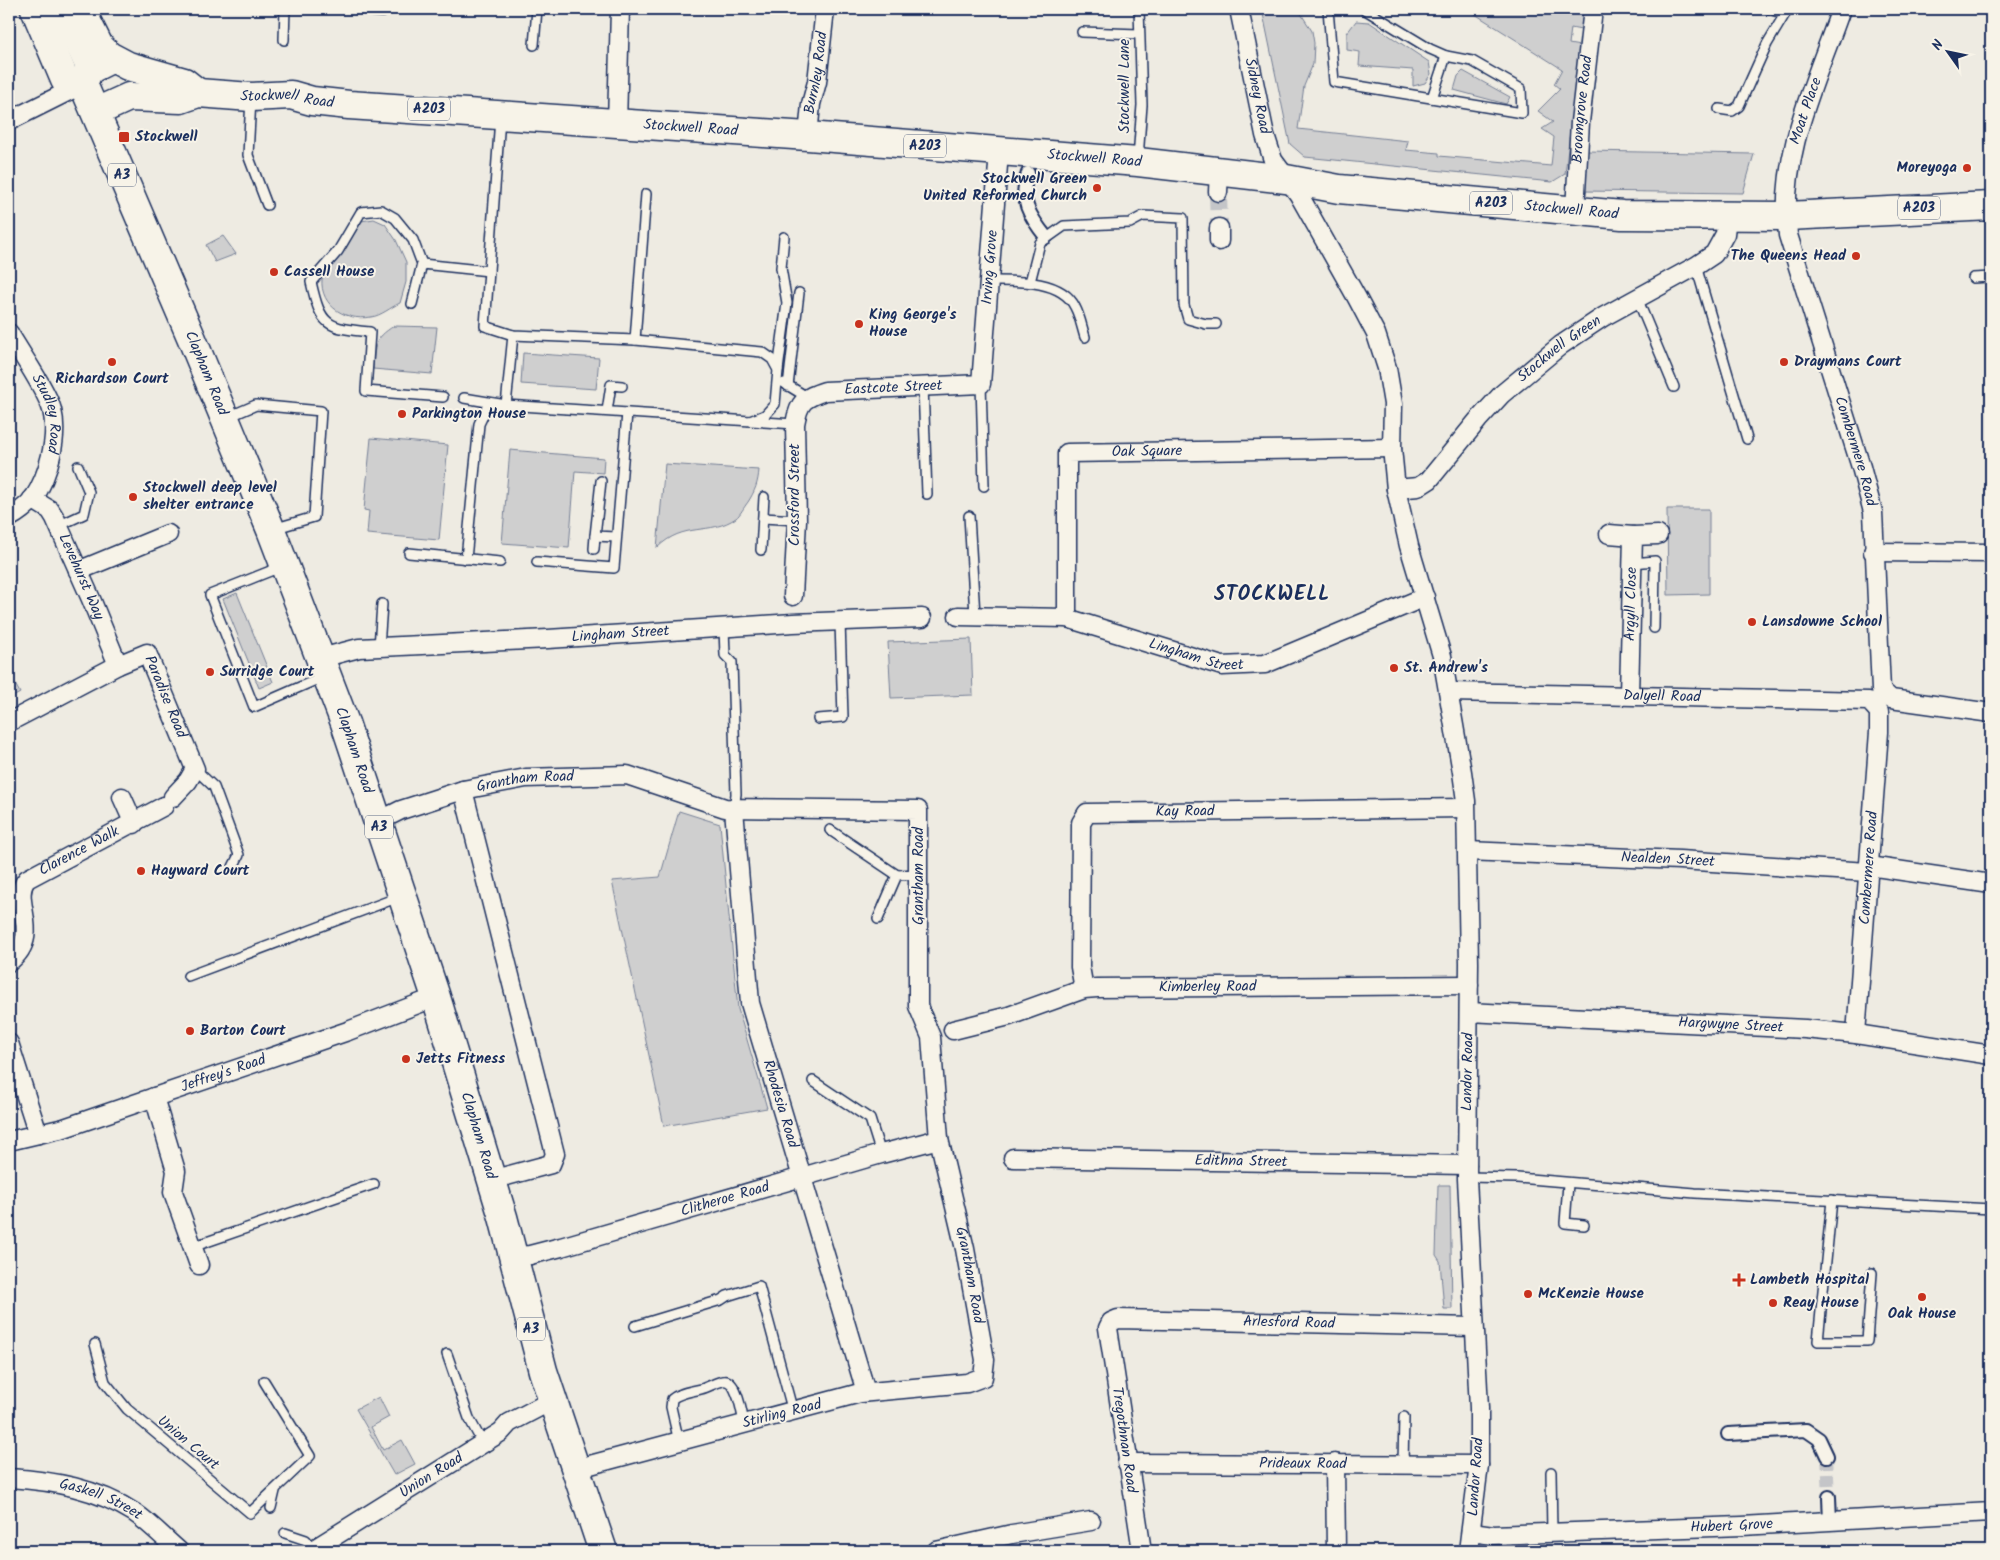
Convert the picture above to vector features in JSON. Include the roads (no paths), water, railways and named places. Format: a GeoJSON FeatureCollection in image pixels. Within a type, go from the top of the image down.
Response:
{"type":"FeatureCollection","features":[{"type":"Feature","properties":{"kind":"highway"},"geometry":{"type":"LineString","coordinates":[[34,9],[65,80],[83,84],[90,67],[66,15],[66,9]]}},
{"type":"Feature","properties":{"kind":"highway"},"geometry":{"type":"LineString","coordinates":[[81,9],[99,46],[123,64],[184,82],[198,94]]}},
{"type":"Feature","properties":{"kind":"highway","name":"Clapham Road"},"geometry":{"type":"LineString","coordinates":[[83,84],[271,530],[324,666],[436,998],[503,1217],[512,1257],[552,1400],[575,1469],[598,1550]]}},
{"type":"Feature","properties":{"kind":"highway","name":"Stockwell Road"},"geometry":{"type":"LineString","coordinates":[[96,112],[129,97],[181,99],[198,94],[251,96],[274,110],[296,112],[312,101],[808,136],[1138,162],[1219,182],[1286,179],[1339,189],[1383,194],[1650,216],[1787,216],[1991,206]]}},
{"type":"Feature","properties":{"kind":"street"},"geometry":{"type":"LineString","coordinates":[[617,124],[620,9]]}},
{"type":"Feature","properties":{"kind":"street","name":"Burnley Road"},"geometry":{"type":"LineString","coordinates":[[808,136],[811,104],[817,82],[825,9]]}},
{"type":"Feature","properties":{"kind":"street","name":"Sidney Road"},"geometry":{"type":"LineString","coordinates":[[1239,9],[1265,136],[1272,160],[1286,179]]}},
{"type":"Feature","properties":{"kind":"street","name":"Broomgrove Road"},"geometry":{"type":"LineString","coordinates":[[1575,210],[1580,122],[1593,9]]}},
{"type":"Feature","properties":{"kind":"street","name":"Moat Place"},"geometry":{"type":"LineString","coordinates":[[1787,216],[1785,203],[1788,168],[1795,137],[1841,9]]}},
{"type":"Feature","properties":{"kind":"street"},"geometry":{"type":"LineString","coordinates":[[10,118],[83,84]]}},
{"type":"Feature","properties":{"kind":"street","name":"Irving Grove"},"geometry":{"type":"LineString","coordinates":[[981,384],[999,152]]}},
{"type":"Feature","properties":{"kind":"street"},"geometry":{"type":"LineString","coordinates":[[1028,173],[1023,185],[1025,205],[1046,237]]}},
{"type":"Feature","properties":{"kind":"street"},"geometry":{"type":"LineString","coordinates":[[1286,179],[1299,195],[1376,334],[1387,368],[1392,404],[1392,448],[1396,489],[1425,597]]}},
{"type":"Feature","properties":{"kind":"street","name":"Stockwell Green"},"geometry":{"type":"LineString","coordinates":[[1396,489],[1418,487],[1429,480],[1478,420],[1525,373],[1569,339],[1714,254],[1725,234],[1727,216]]}},
{"type":"Feature","properties":{"kind":"street","name":"Combermere Road"},"geometry":{"type":"LineString","coordinates":[[1787,216],[1788,235],[1873,512],[1879,732],[1856,1034]]}},
{"type":"Feature","properties":{"kind":"street","name":"Studley Road"},"geometry":{"type":"LineString","coordinates":[[9,518],[21,511],[32,499],[43,480],[50,457],[54,433],[52,410],[11,344]]}},
{"type":"Feature","properties":{"kind":"street","name":"Eastcote Street"},"geometry":{"type":"LineString","coordinates":[[807,397],[824,390],[981,384]]}},
{"type":"Feature","properties":{"kind":"street","name":"Crossford Street"},"geometry":{"type":"LineString","coordinates":[[793,623],[797,520],[795,424],[798,409],[807,397]]}},
{"type":"Feature","properties":{"kind":"street","name":"Oak Square"},"geometry":{"type":"LineString","coordinates":[[1067,618],[1067,453],[1392,448]]}},
{"type":"Feature","properties":{"kind":"street","name":"Levehurst Way"},"geometry":{"type":"LineString","coordinates":[[32,499],[50,510],[118,665]]}},
{"type":"Feature","properties":{"kind":"street"},"geometry":{"type":"LineString","coordinates":[[78,571],[168,534]]}},
{"type":"Feature","properties":{"kind":"street"},"geometry":{"type":"LineString","coordinates":[[1609,534],[1633,536],[1658,535]]}},
{"type":"Feature","properties":{"kind":"street","name":"Argyll Close"},"geometry":{"type":"LineString","coordinates":[[1630,696],[1633,536]]}},
{"type":"Feature","properties":{"kind":"street"},"geometry":{"type":"LineString","coordinates":[[1873,552],[1991,553]]}},
{"type":"Feature","properties":{"kind":"street","name":"Lingham Street"},"geometry":{"type":"LineString","coordinates":[[966,615],[1067,618],[1222,666],[1265,664],[1425,597]]}},
{"type":"Feature","properties":{"kind":"street","name":"Landor Road"},"geometry":{"type":"LineString","coordinates":[[1425,597],[1450,692],[1465,793],[1469,985],[1467,1171],[1479,1408],[1479,1466],[1472,1532],[1468,1551]]}},
{"type":"Feature","properties":{"kind":"street","name":"Lingham Street"},"geometry":{"type":"LineString","coordinates":[[324,666],[346,650],[379,647],[793,623],[922,618]]}},
{"type":"Feature","properties":{"kind":"street","name":"Paradise Road"},"geometry":{"type":"LineString","coordinates":[[9,722],[118,665],[147,653],[195,769]]}},
{"type":"Feature","properties":{"kind":"street","name":"Dalyell Road"},"geometry":{"type":"LineString","coordinates":[[1450,692],[1891,699],[1991,713]]}},
{"type":"Feature","properties":{"kind":"street","name":"Clarence Walk"},"geometry":{"type":"LineString","coordinates":[[9,962],[21,949],[27,930],[21,890],[27,879],[134,824],[169,801],[188,781],[195,769]]}},
{"type":"Feature","properties":{"kind":"street","name":"Grantham Road"},"geometry":{"type":"LineString","coordinates":[[377,822],[401,810],[464,790],[526,778],[627,775],[725,808],[918,810],[918,1006],[931,1038],[939,1139],[965,1249],[985,1368]]}},
{"type":"Feature","properties":{"kind":"street"},"geometry":{"type":"LineString","coordinates":[[464,790],[555,1154],[551,1164],[491,1180]]}},
{"type":"Feature","properties":{"kind":"street","name":"Clarence Walk"},"geometry":{"type":"LineString","coordinates":[[122,797],[134,824]]}},
{"type":"Feature","properties":{"kind":"street","name":"Kay Road"},"geometry":{"type":"LineString","coordinates":[[1084,989],[1080,967],[1081,823],[1087,812],[1464,808]]}},
{"type":"Feature","properties":{"kind":"street","name":"Rhodesia Road"},"geometry":{"type":"LineString","coordinates":[[734,809],[750,1002],[866,1392]]}},
{"type":"Feature","properties":{"kind":"street","name":"Nealden Street"},"geometry":{"type":"LineString","coordinates":[[1467,851],[1868,869],[1991,884]]}},
{"type":"Feature","properties":{"kind":"street","name":"Kimberley Road"},"geometry":{"type":"LineString","coordinates":[[953,1030],[1009,1016],[1084,989],[1120,986],[1469,985]]}},
{"type":"Feature","properties":{"kind":"street","name":"Jeffrey's Road"},"geometry":{"type":"LineString","coordinates":[[9,1141],[64,1128],[154,1098],[436,998]]}},
{"type":"Feature","properties":{"kind":"street","name":"Hargwyne Street"},"geometry":{"type":"LineString","coordinates":[[1469,1012],[1770,1026],[1856,1034],[1991,1055]]}},
{"type":"Feature","properties":{"kind":"street"},"geometry":{"type":"LineString","coordinates":[[9,1043],[38,1134]]}},
{"type":"Feature","properties":{"kind":"street"},"geometry":{"type":"LineString","coordinates":[[154,1098],[176,1171],[173,1192],[198,1265]]}},
{"type":"Feature","properties":{"kind":"street","name":"Clitheroe Road"},"geometry":{"type":"LineString","coordinates":[[512,1257],[530,1255],[561,1247],[881,1154],[939,1139]]}},
{"type":"Feature","properties":{"kind":"street","name":"Edithna Street"},"geometry":{"type":"LineString","coordinates":[[1013,1158],[1467,1171]]}},
{"type":"Feature","properties":{"kind":"street","name":"Arlesford Road"},"geometry":{"type":"LineString","coordinates":[[1108,1328],[1111,1322],[1118,1319],[1474,1327]]}},
{"type":"Feature","properties":{"kind":"street","name":"Tregothnan Road"},"geometry":{"type":"LineString","coordinates":[[1108,1328],[1127,1463],[1142,1551]]}},
{"type":"Feature","properties":{"kind":"street","name":"Stirling Road"},"geometry":{"type":"LineString","coordinates":[[575,1469],[866,1392],[966,1384],[983,1377],[985,1368]]}},
{"type":"Feature","properties":{"kind":"street","name":"Union Road"},"geometry":{"type":"LineString","coordinates":[[312,1550],[482,1442],[501,1432],[509,1423],[552,1400]]}},
{"type":"Feature","properties":{"kind":"street"},"geometry":{"type":"LineString","coordinates":[[1728,1434],[1806,1430],[1819,1439],[1827,1456]]}},
{"type":"Feature","properties":{"kind":"street","name":"Prideaux Road"},"geometry":{"type":"LineString","coordinates":[[1127,1463],[1335,1463],[1479,1466]]}},
{"type":"Feature","properties":{"kind":"street"},"geometry":{"type":"LineString","coordinates":[[1335,1463],[1336,1551]]}},
{"type":"Feature","properties":{"kind":"street","name":"Gaskell Street"},"geometry":{"type":"LineString","coordinates":[[9,1478],[77,1486],[111,1500],[135,1514],[179,1551]]}},
{"type":"Feature","properties":{"kind":"street"},"geometry":{"type":"LineString","coordinates":[[1829,1497],[1830,1521]]}},
{"type":"Feature","properties":{"kind":"street","name":"Hubert Grove"},"geometry":{"type":"LineString","coordinates":[[1472,1532],[1493,1535],[1830,1521],[1991,1512]]}},
{"type":"Feature","properties":{"kind":"street"},"geometry":{"type":"LineString","coordinates":[[936,1551],[1013,1543],[1091,1521]]}},
{"type":"Feature","properties":{"kind":"lane"},"geometry":{"type":"LineString","coordinates":[[284,40],[285,9]]}},
{"type":"Feature","properties":{"kind":"lane"},"geometry":{"type":"LineString","coordinates":[[371,11],[383,12],[389,9]]}},
{"type":"Feature","properties":{"kind":"lane"},"geometry":{"type":"LineString","coordinates":[[534,45],[537,9]]}},
{"type":"Feature","properties":{"kind":"lane","name":"Stockwell Lane"},"geometry":{"type":"LineString","coordinates":[[1138,162],[1142,105],[1138,34],[1140,9]]}},
{"type":"Feature","properties":{"kind":"lane"},"geometry":{"type":"LineString","coordinates":[[1328,9],[1334,82],[1522,113],[1521,89],[1472,61],[1446,56],[1430,49],[1364,9]]}},
{"type":"Feature","properties":{"kind":"lane"},"geometry":{"type":"LineString","coordinates":[[1719,109],[1732,111],[1739,106],[1767,44],[1786,11],[1769,9]]}},
{"type":"Feature","properties":{"kind":"lane"},"geometry":{"type":"LineString","coordinates":[[1082,32],[1138,34]]}},
{"type":"Feature","properties":{"kind":"lane"},"geometry":{"type":"LineString","coordinates":[[1432,98],[1446,56]]}},
{"type":"Feature","properties":{"kind":"lane"},"geometry":{"type":"LineString","coordinates":[[83,84],[123,64]]}},
{"type":"Feature","properties":{"kind":"lane"},"geometry":{"type":"LineString","coordinates":[[251,96],[248,155],[267,205]]}},
{"type":"Feature","properties":{"kind":"lane"},"geometry":{"type":"LineString","coordinates":[[500,115],[485,326],[513,335],[635,340],[762,352],[772,359],[777,374],[788,386],[807,397]]}},
{"type":"Feature","properties":{"kind":"lane"},"geometry":{"type":"LineString","coordinates":[[635,340],[646,194]]}},
{"type":"Feature","properties":{"kind":"lane"},"geometry":{"type":"LineString","coordinates":[[412,304],[422,264],[413,240],[395,218],[381,210],[361,212],[338,251],[311,282],[317,310],[328,323],[343,330],[370,332],[366,391],[443,397]]}},
{"type":"Feature","properties":{"kind":"lane"},"geometry":{"type":"LineString","coordinates":[[1030,282],[1040,243],[1064,226],[1130,223],[1143,216],[1183,218],[1184,305],[1188,319],[1206,324],[1216,324]]}},
{"type":"Feature","properties":{"kind":"lane"},"geometry":{"type":"LineString","coordinates":[[750,421],[765,415],[774,404],[787,303],[781,268],[784,237]]}},
{"type":"Feature","properties":{"kind":"lane"},"geometry":{"type":"LineString","coordinates":[[422,264],[489,272]]}},
{"type":"Feature","properties":{"kind":"lane"},"geometry":{"type":"LineString","coordinates":[[1696,266],[1748,439]]}},
{"type":"Feature","properties":{"kind":"lane"},"geometry":{"type":"LineString","coordinates":[[1973,278],[1991,278]]}},
{"type":"Feature","properties":{"kind":"lane"},"geometry":{"type":"LineString","coordinates":[[989,281],[1030,282],[1050,286],[1075,305],[1085,337]]}},
{"type":"Feature","properties":{"kind":"lane"},"geometry":{"type":"LineString","coordinates":[[788,386],[799,293]]}},
{"type":"Feature","properties":{"kind":"lane"},"geometry":{"type":"LineString","coordinates":[[1637,298],[1674,387]]}},
{"type":"Feature","properties":{"kind":"lane"},"geometry":{"type":"LineString","coordinates":[[506,405],[513,335]]}},
{"type":"Feature","properties":{"kind":"lane"},"geometry":{"type":"LineString","coordinates":[[981,384],[984,486]]}},
{"type":"Feature","properties":{"kind":"lane"},"geometry":{"type":"LineString","coordinates":[[607,411],[611,385],[622,386]]}},
{"type":"Feature","properties":{"kind":"lane"},"geometry":{"type":"LineString","coordinates":[[923,386],[927,494]]}},
{"type":"Feature","properties":{"kind":"lane"},"geometry":{"type":"LineString","coordinates":[[464,398],[506,405],[795,424]]}},
{"type":"Feature","properties":{"kind":"lane"},"geometry":{"type":"LineString","coordinates":[[466,559],[479,424],[490,403]]}},
{"type":"Feature","properties":{"kind":"lane"},"geometry":{"type":"LineString","coordinates":[[224,418],[256,405],[321,411],[314,517],[271,530]]}},
{"type":"Feature","properties":{"kind":"lane"},"geometry":{"type":"LineString","coordinates":[[537,562],[614,568],[627,413]]}},
{"type":"Feature","properties":{"kind":"lane"},"geometry":{"type":"LineString","coordinates":[[58,526],[84,514],[89,492],[78,466]]}},
{"type":"Feature","properties":{"kind":"lane"},"geometry":{"type":"LineString","coordinates":[[594,549],[601,481]]}},
{"type":"Feature","properties":{"kind":"lane"},"geometry":{"type":"LineString","coordinates":[[761,550],[764,497]]}},
{"type":"Feature","properties":{"kind":"lane"},"geometry":{"type":"LineString","coordinates":[[966,615],[969,516]]}},
{"type":"Feature","properties":{"kind":"lane"},"geometry":{"type":"LineString","coordinates":[[763,518],[797,520]]}},
{"type":"Feature","properties":{"kind":"lane"},"geometry":{"type":"LineString","coordinates":[[595,536],[616,537]]}},
{"type":"Feature","properties":{"kind":"lane"},"geometry":{"type":"LineString","coordinates":[[409,553],[500,562]]}},
{"type":"Feature","properties":{"kind":"lane"},"geometry":{"type":"LineString","coordinates":[[1633,562],[1655,562],[1654,628]]}},
{"type":"Feature","properties":{"kind":"lane"},"geometry":{"type":"LineString","coordinates":[[284,565],[210,595],[254,707],[324,666]]}},
{"type":"Feature","properties":{"kind":"lane"},"geometry":{"type":"LineString","coordinates":[[379,647],[382,604]]}},
{"type":"Feature","properties":{"kind":"lane"},"geometry":{"type":"LineString","coordinates":[[818,719],[843,716],[840,622]]}},
{"type":"Feature","properties":{"kind":"lane"},"geometry":{"type":"LineString","coordinates":[[724,628],[724,655],[732,662],[736,794],[734,809]]}},
{"type":"Feature","properties":{"kind":"lane"},"geometry":{"type":"LineString","coordinates":[[195,769],[214,787],[239,855],[233,867]]}},
{"type":"Feature","properties":{"kind":"lane"},"geometry":{"type":"LineString","coordinates":[[830,830],[897,875],[918,874]]}},
{"type":"Feature","properties":{"kind":"lane"},"geometry":{"type":"LineString","coordinates":[[878,919],[897,875]]}},
{"type":"Feature","properties":{"kind":"lane"},"geometry":{"type":"LineString","coordinates":[[188,976],[402,896]]}},
{"type":"Feature","properties":{"kind":"lane"},"geometry":{"type":"LineString","coordinates":[[813,1081],[870,1119],[881,1154]]}},
{"type":"Feature","properties":{"kind":"lane"},"geometry":{"type":"LineString","coordinates":[[1467,1171],[1568,1184],[1694,1193],[1991,1209]]}},
{"type":"Feature","properties":{"kind":"lane"},"geometry":{"type":"LineString","coordinates":[[192,1247],[374,1184]]}},
{"type":"Feature","properties":{"kind":"lane"},"geometry":{"type":"LineString","coordinates":[[1568,1184],[1565,1223],[1584,1225]]}},
{"type":"Feature","properties":{"kind":"lane"},"geometry":{"type":"LineString","coordinates":[[1832,1200],[1818,1341],[1867,1341],[1872,1273]]}},
{"type":"Feature","properties":{"kind":"lane"},"geometry":{"type":"LineString","coordinates":[[636,1326],[721,1300],[727,1296],[759,1286],[793,1412]]}},
{"type":"Feature","properties":{"kind":"lane","name":"Union Court"},"geometry":{"type":"LineString","coordinates":[[95,1344],[105,1382],[127,1409],[250,1513],[275,1491]]}},
{"type":"Feature","properties":{"kind":"lane"},"geometry":{"type":"LineString","coordinates":[[447,1354],[469,1418],[482,1442]]}},
{"type":"Feature","properties":{"kind":"lane"},"geometry":{"type":"LineString","coordinates":[[264,1380],[310,1456],[275,1491],[271,1508]]}},
{"type":"Feature","properties":{"kind":"lane"},"geometry":{"type":"LineString","coordinates":[[679,1442],[670,1407],[672,1399],[679,1394],[700,1390],[722,1381],[730,1383],[735,1390],[744,1423]]}},
{"type":"Feature","properties":{"kind":"lane"},"geometry":{"type":"LineString","coordinates":[[1403,1464],[1404,1417]]}},
{"type":"Feature","properties":{"kind":"lane"},"geometry":{"type":"LineString","coordinates":[[1551,1472],[1552,1532]]}},
{"type":"Feature","properties":{"kind":"lane"},"geometry":{"type":"LineString","coordinates":[[285,1533],[306,1540],[312,1550]]}},
{"type":"Feature","properties":{"kind":"tunnel"},"geometry":{"type":"LineString","coordinates":[[1218,192],[1219,228]]}},
{"type":"Feature","properties":{"kind":"tunnel"},"geometry":{"type":"LineString","coordinates":[[1827,1456],[1829,1497]]}},
{"type":"Feature","properties":{"kind":"place","name":"Stockwell"},"geometry":{"type":"Point","coordinates":[124,137]}},
{"type":"Feature","properties":{"kind":"place","name":"Moreyoga"},"geometry":{"type":"Point","coordinates":[1967,168]}},
{"type":"Feature","properties":{"kind":"place","name":"Stockwell Green United Reformed Church"},"geometry":{"type":"Point","coordinates":[1097,188]}},
{"type":"Feature","properties":{"kind":"place","name":"The Queens Head"},"geometry":{"type":"Point","coordinates":[1856,256]}},
{"type":"Feature","properties":{"kind":"place","name":"Cassell House"},"geometry":{"type":"Point","coordinates":[274,272]}},
{"type":"Feature","properties":{"kind":"place","name":"King George's House"},"geometry":{"type":"Point","coordinates":[859,324]}},
{"type":"Feature","properties":{"kind":"place","name":"Richardson Court"},"geometry":{"type":"Point","coordinates":[112,362]}},
{"type":"Feature","properties":{"kind":"place","name":"Draymans Court"},"geometry":{"type":"Point","coordinates":[1784,362]}},
{"type":"Feature","properties":{"kind":"place","name":"Parkington House"},"geometry":{"type":"Point","coordinates":[402,414]}},
{"type":"Feature","properties":{"kind":"place","name":"Stockwell deep level shelter entrance"},"geometry":{"type":"Point","coordinates":[133,497]}},
{"type":"Feature","properties":{"kind":"place","name":"Lansdowne School"},"geometry":{"type":"Point","coordinates":[1752,622]}},
{"type":"Feature","properties":{"kind":"place","name":"St. Andrew's"},"geometry":{"type":"Point","coordinates":[1394,668]}},
{"type":"Feature","properties":{"kind":"place","name":"Surridge Court"},"geometry":{"type":"Point","coordinates":[210,672]}},
{"type":"Feature","properties":{"kind":"place","name":"Hayward Court"},"geometry":{"type":"Point","coordinates":[141,871]}},
{"type":"Feature","properties":{"kind":"place","name":"Barton Court"},"geometry":{"type":"Point","coordinates":[190,1031]}},
{"type":"Feature","properties":{"kind":"place","name":"Jetts Fitness"},"geometry":{"type":"Point","coordinates":[406,1059]}},
{"type":"Feature","properties":{"kind":"place","name":"Lambeth Hospital"},"geometry":{"type":"Point","coordinates":[1739,1280]}},
{"type":"Feature","properties":{"kind":"place","name":"McKenzie House"},"geometry":{"type":"Point","coordinates":[1528,1294]}},
{"type":"Feature","properties":{"kind":"place","name":"Oak House"},"geometry":{"type":"Point","coordinates":[1922,1297]}},
{"type":"Feature","properties":{"kind":"place","name":"Reay House"},"geometry":{"type":"Point","coordinates":[1773,1303]}},
{"type":"Feature","properties":{"kind":"district","name":"STOCKWELL"},"geometry":{"type":"Point","coordinates":[1272,595]}}]}
